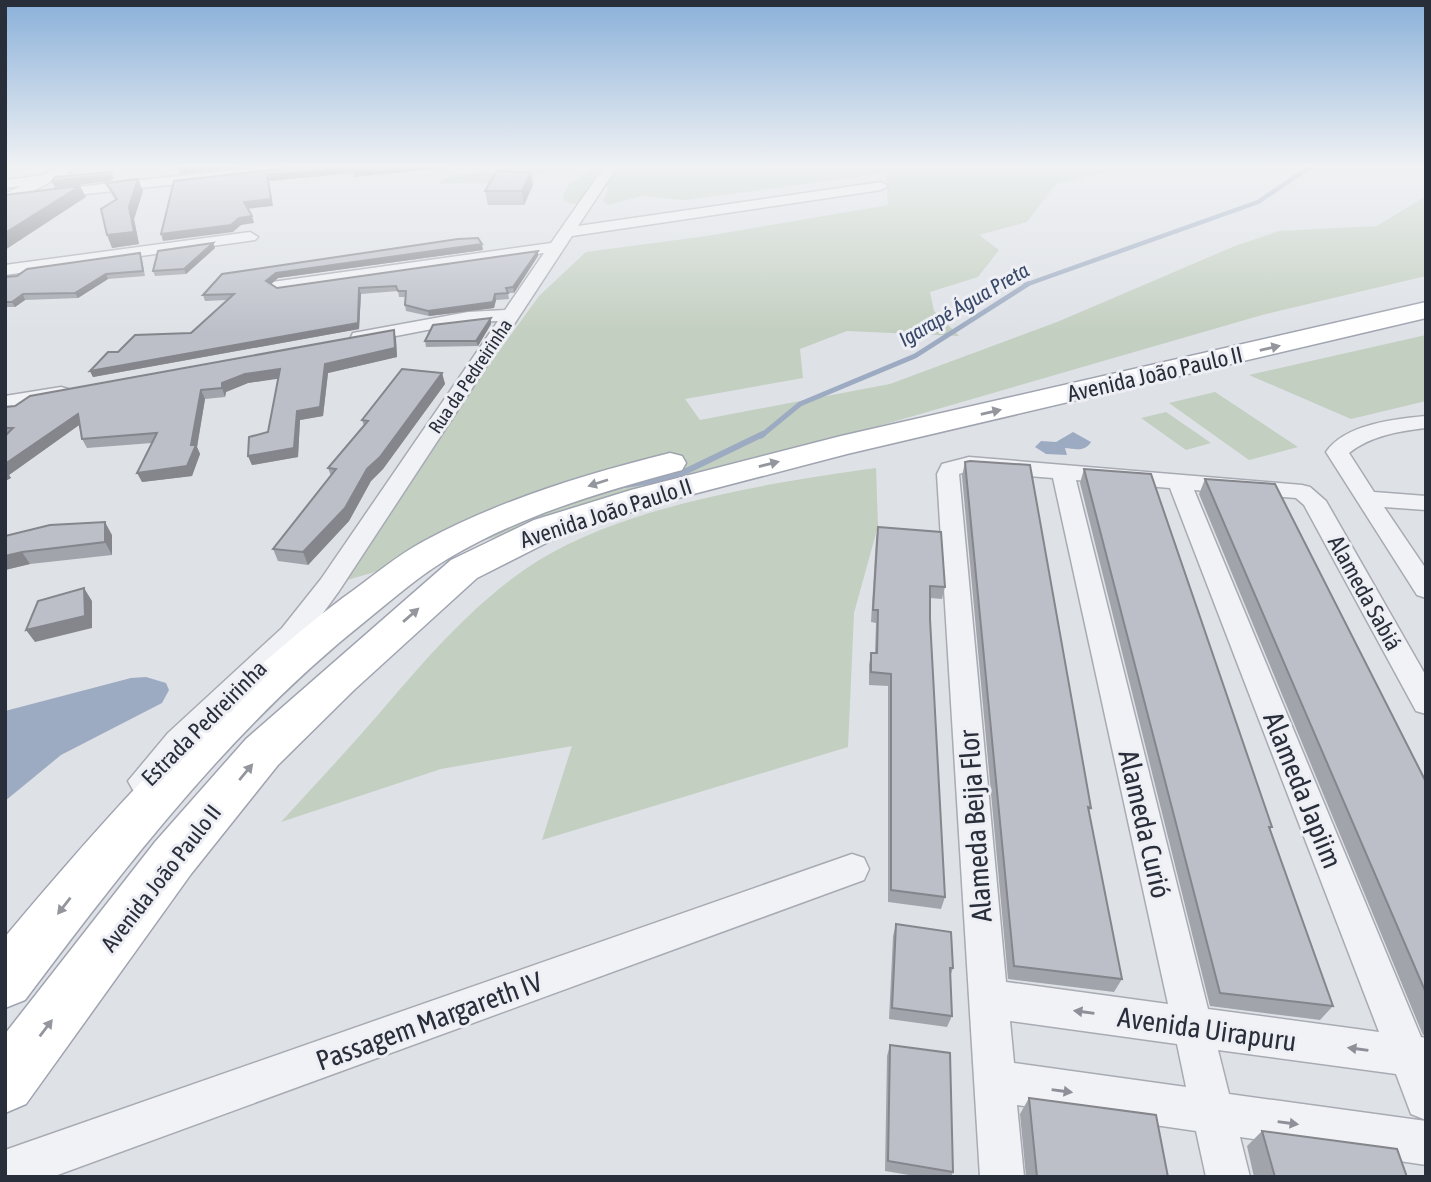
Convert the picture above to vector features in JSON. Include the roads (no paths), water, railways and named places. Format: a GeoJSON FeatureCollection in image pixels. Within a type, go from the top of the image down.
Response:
{"type":"FeatureCollection","features":[{"type":"Feature","properties":{"kind":"main road","name":"Avenida João Paulo II"},"geometry":{"type":"LineString","coordinates":[[5,1083],[173,858],[262,752],[338,679],[464,569],[547,528],[643,497],[695,470],[1012,382],[1426,290]]}},
{"type":"Feature","properties":{"kind":"main road","name":"Avenida João Paulo II"},"geometry":{"type":"LineString","coordinates":[[5,981],[92,870],[264,683],[333,624],[436,550],[530,505],[614,477],[695,470],[1037,401],[1426,310]]}},
{"type":"Feature","properties":{"kind":"street","name":"Rua da Pedreirinha"},"geometry":{"type":"LineString","coordinates":[[330,585],[572,222]]}},
{"type":"Feature","properties":{"kind":"street"},"geometry":{"type":"LineString","coordinates":[[278,286],[665,222]]}},
{"type":"Feature","properties":{"kind":"street"},"geometry":{"type":"LineString","coordinates":[[5,270],[250,237]]}},
{"type":"Feature","properties":{"kind":"street"},"geometry":{"type":"LineString","coordinates":[[344,340],[468,317],[510,316]]}},
{"type":"Feature","properties":{"kind":"street"},"geometry":{"type":"LineString","coordinates":[[5,402],[75,391]]}},
{"type":"Feature","properties":{"kind":"street"},"geometry":{"type":"LineString","coordinates":[[1426,422],[1397,425],[1352,440],[1337,452],[1426,589]]}},
{"type":"Feature","properties":{"kind":"street","name":"Alameda Beija Flor"},"geometry":{"type":"LineString","coordinates":[[1002,1177],[948,474],[953,467],[969,464],[1063,471]]}},
{"type":"Feature","properties":{"kind":"street"},"geometry":{"type":"LineString","coordinates":[[1063,471],[1180,481]]}},
{"type":"Feature","properties":{"kind":"street","name":"Alameda Curió"},"geometry":{"type":"LineString","coordinates":[[1063,471],[1228,1177]]}},
{"type":"Feature","properties":{"kind":"street","name":"Alameda Sabiá"},"geometry":{"type":"LineString","coordinates":[[1180,481],[1297,490],[1314,501],[1426,703]]}},
{"type":"Feature","properties":{"kind":"street","name":"Alameda Japiim"},"geometry":{"type":"LineString","coordinates":[[1180,481],[1417,1057],[1426,1099]]}},
{"type":"Feature","properties":{"kind":"street"},"geometry":{"type":"LineString","coordinates":[[1367,498],[1426,503]]}},
{"type":"Feature","properties":{"kind":"street","name":"Estrada Pedreirinha"},"geometry":{"type":"LineString","coordinates":[[92,870],[111,831],[146,778],[179,742],[292,635],[330,585]]}},
{"type":"Feature","properties":{"kind":"street","name":"Passagem Margareth IV"},"geometry":{"type":"LineString","coordinates":[[5,1172],[852,869]]}},
{"type":"Feature","properties":{"kind":"street","name":"Avenida Uirapuru"},"geometry":{"type":"LineString","coordinates":[[989,999],[1417,1057]]}},
{"type":"Feature","properties":{"kind":"street"},"geometry":{"type":"LineString","coordinates":[[995,1081],[1426,1143]]}},
{"type":"Feature","properties":{"kind":"water"},"geometry":{"type":"Polygon","coordinates":[[[1073,432],[1091,442],[1089,445],[1083,449],[1065,448],[1067,455],[1046,454],[1035,447],[1041,441],[1056,442],[1073,432]]]}},
{"type":"Feature","properties":{"kind":"water"},"geometry":{"type":"Polygon","coordinates":[[[146,677],[166,683],[169,690],[162,703],[61,755],[5,801],[5,711],[131,678],[146,677]]]}},
{"type":"Feature","properties":{"kind":"waterway","name":"Igarapé Água Preta"},"geometry":{"type":"LineString","coordinates":[[1025,285],[1201,222]]}},
{"type":"Feature","properties":{"kind":"waterway","name":"Igarapé Água Preta"},"geometry":{"type":"LineString","coordinates":[[761,436],[800,404],[915,356],[1028,284]]}},
{"type":"Feature","properties":{"kind":"waterway","name":"Igarapé Água Preta"},"geometry":{"type":"LineString","coordinates":[[625,485],[674,477],[763,434]]}}]}
